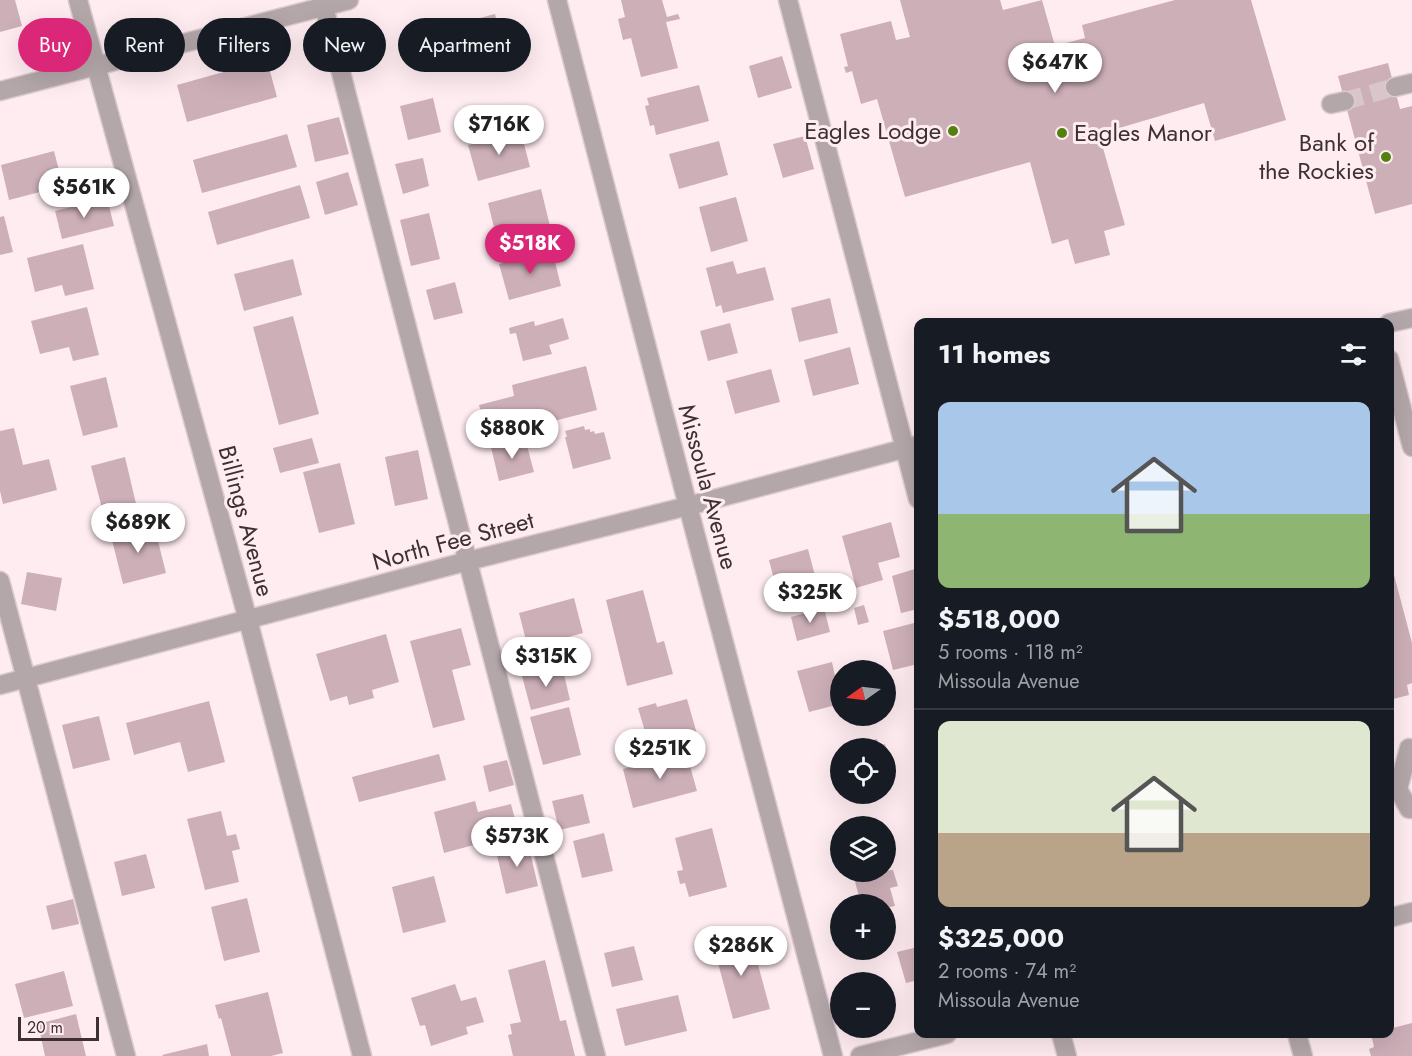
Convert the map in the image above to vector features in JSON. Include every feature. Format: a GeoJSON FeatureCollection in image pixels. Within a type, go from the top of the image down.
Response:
{"type":"FeatureCollection","features":[{"type":"Feature","properties":{"kind":"street","name":"Billings Avenue"},"geometry":{"type":"LineString","coordinates":[[78,0],[248,620],[362,1056]]}},
{"type":"Feature","properties":{"kind":"street"},"geometry":{"type":"LineString","coordinates":[[0,91],[349,0]]}},
{"type":"Feature","properties":{"kind":"street","name":"Missoula Avenue"},"geometry":{"type":"LineString","coordinates":[[557,0],[833,1056]]}},
{"type":"Feature","properties":{"kind":"street"},"geometry":{"type":"LineString","coordinates":[[788,0],[911,447],[914,469]]}},
{"type":"Feature","properties":{"kind":"street"},"geometry":{"type":"LineString","coordinates":[[324,7],[596,1056]]}},
{"type":"Feature","properties":{"kind":"street"},"geometry":{"type":"LineString","coordinates":[[1394,323],[1412,318]]}},
{"type":"Feature","properties":{"kind":"street"},"geometry":{"type":"LineString","coordinates":[[1394,378],[1412,447]]}},
{"type":"Feature","properties":{"kind":"street","name":"North Fee Street"},"geometry":{"type":"LineString","coordinates":[[0,685],[911,447]]}},
{"type":"Feature","properties":{"kind":"street"},"geometry":{"type":"LineString","coordinates":[[0,580],[126,1056]]}},
{"type":"Feature","properties":{"kind":"street"},"geometry":{"type":"LineString","coordinates":[[1408,748],[1398,789],[1409,809],[1412,809]]}},
{"type":"Feature","properties":{"kind":"street"},"geometry":{"type":"LineString","coordinates":[[1394,917],[1412,912]]}},
{"type":"Feature","properties":{"kind":"street"},"geometry":{"type":"LineString","coordinates":[[860,1056],[931,1038]]}},
{"type":"Feature","properties":{"kind":"street"},"geometry":{"type":"LineString","coordinates":[[1062,1038],[1067,1056]]}},
{"type":"Feature","properties":{"kind":"street"},"geometry":{"type":"LineString","coordinates":[[1298,1038],[1304,1056]]}},
{"type":"Feature","properties":{"kind":"building"},"geometry":{"type":"Polygon","coordinates":[[[0,0],[15,0],[20,18],[18,18],[18,27],[0,32],[0,0]]]}},
{"type":"Feature","properties":{"kind":"building"},"geometry":{"type":"Polygon","coordinates":[[[621,0],[662,0],[667,17],[678,14],[680,19],[666,22],[678,68],[641,77],[631,38],[623,40],[618,19],[625,17],[621,0]]]}},
{"type":"Feature","properties":{"kind":"building","name":"Eagles Manor"},"geometry":{"type":"Polygon","coordinates":[[[900,0],[1000,0],[1003,10],[1042,0],[1055,46],[1085,38],[1082,25],[1175,0],[1251,0],[1286,120],[1215,141],[1204,103],[1099,134],[1125,225],[1104,231],[1110,255],[1075,264],[1068,239],[1052,244],[1030,162],[905,197],[877,99],[861,104],[852,71],[846,73],[844,67],[848,66],[840,34],[891,21],[896,40],[910,37],[900,0]]]}},
{"type":"Feature","properties":{"kind":"building"},"geometry":{"type":"Polygon","coordinates":[[[495,14],[496,18],[480,18],[495,14]]]}},
{"type":"Feature","properties":{"kind":"building"},"geometry":{"type":"Polygon","coordinates":[[[782,56],[792,88],[758,98],[749,66],[782,56]]]}},
{"type":"Feature","properties":{"kind":"building","name":"Bank of the Rockies"},"geometry":{"type":"Polygon","coordinates":[[[1388,63],[1400,109],[1412,106],[1412,204],[1375,214],[1338,76],[1388,63]]]}},
{"type":"Feature","properties":{"kind":"building"},"geometry":{"type":"Polygon","coordinates":[[[224,72],[270,72],[277,97],[187,122],[177,85],[224,72]]]}},
{"type":"Feature","properties":{"kind":"building"},"geometry":{"type":"Polygon","coordinates":[[[699,85],[709,121],[656,135],[654,125],[650,126],[645,106],[649,105],[647,98],[699,85]]]}},
{"type":"Feature","properties":{"kind":"building"},"geometry":{"type":"Polygon","coordinates":[[[433,98],[441,132],[408,140],[400,106],[433,98]]]}},
{"type":"Feature","properties":{"kind":"building"},"geometry":{"type":"Polygon","coordinates":[[[339,117],[349,154],[315,162],[307,125],[339,117]]]}},
{"type":"Feature","properties":{"kind":"building"},"geometry":{"type":"Polygon","coordinates":[[[521,132],[530,167],[478,181],[468,145],[521,132]]]}},
{"type":"Feature","properties":{"kind":"building"},"geometry":{"type":"Polygon","coordinates":[[[287,134],[297,167],[202,193],[193,160],[287,134]]]}},
{"type":"Feature","properties":{"kind":"building"},"geometry":{"type":"Polygon","coordinates":[[[805,136],[814,169],[783,178],[773,144],[805,136]]]}},
{"type":"Feature","properties":{"kind":"building"},"geometry":{"type":"Polygon","coordinates":[[[719,141],[728,175],[679,189],[669,154],[719,141]]]}},
{"type":"Feature","properties":{"kind":"building"},"geometry":{"type":"Polygon","coordinates":[[[54,151],[63,186],[9,200],[1,165],[54,151]]]}},
{"type":"Feature","properties":{"kind":"building"},"geometry":{"type":"Polygon","coordinates":[[[423,158],[429,186],[403,194],[395,164],[423,158]]]}},
{"type":"Feature","properties":{"kind":"building"},"geometry":{"type":"Polygon","coordinates":[[[348,172],[358,205],[325,215],[316,182],[348,172]]]}},
{"type":"Feature","properties":{"kind":"building"},"geometry":{"type":"Polygon","coordinates":[[[300,185],[310,218],[217,245],[208,212],[300,185]]]}},
{"type":"Feature","properties":{"kind":"building"},"geometry":{"type":"Polygon","coordinates":[[[541,189],[550,226],[497,240],[488,203],[541,189]]]}},
{"type":"Feature","properties":{"kind":"building"},"geometry":{"type":"Polygon","coordinates":[[[736,197],[748,241],[711,252],[699,207],[736,197]]]}},
{"type":"Feature","properties":{"kind":"building"},"geometry":{"type":"Polygon","coordinates":[[[107,198],[114,226],[62,239],[55,211],[107,198]]]}},
{"type":"Feature","properties":{"kind":"building"},"geometry":{"type":"Polygon","coordinates":[[[429,213],[440,259],[411,266],[400,220],[429,213]]]}},
{"type":"Feature","properties":{"kind":"building"},"geometry":{"type":"Polygon","coordinates":[[[4,216],[13,252],[0,255],[0,217],[4,216]]]}},
{"type":"Feature","properties":{"kind":"building"},"geometry":{"type":"Polygon","coordinates":[[[83,244],[94,289],[65,296],[62,285],[35,292],[27,258],[83,244]]]}},
{"type":"Feature","properties":{"kind":"building"},"geometry":{"type":"Polygon","coordinates":[[[552,250],[561,286],[509,300],[499,264],[552,250]]]}},
{"type":"Feature","properties":{"kind":"building"},"geometry":{"type":"Polygon","coordinates":[[[293,259],[302,295],[244,311],[234,274],[293,259]]]}},
{"type":"Feature","properties":{"kind":"building"},"geometry":{"type":"Polygon","coordinates":[[[733,261],[737,274],[765,267],[774,300],[723,313],[721,305],[716,307],[706,268],[733,261]]]}},
{"type":"Feature","properties":{"kind":"building"},"geometry":{"type":"Polygon","coordinates":[[[455,282],[463,313],[434,320],[426,290],[455,282]]]}},
{"type":"Feature","properties":{"kind":"building"},"geometry":{"type":"Polygon","coordinates":[[[830,298],[838,333],[799,342],[791,308],[830,298]]]}},
{"type":"Feature","properties":{"kind":"building"},"geometry":{"type":"Polygon","coordinates":[[[87,307],[99,355],[73,361],[69,347],[40,354],[31,321],[87,307]]]}},
{"type":"Feature","properties":{"kind":"building"},"geometry":{"type":"Polygon","coordinates":[[[293,316],[319,414],[279,425],[253,327],[293,316]]]}},
{"type":"Feature","properties":{"kind":"building"},"geometry":{"type":"Polygon","coordinates":[[[563,318],[569,339],[549,345],[552,354],[523,361],[516,333],[510,334],[509,328],[534,321],[535,326],[563,318]]]}},
{"type":"Feature","properties":{"kind":"building"},"geometry":{"type":"Polygon","coordinates":[[[730,323],[738,353],[708,361],[700,331],[730,323]]]}},
{"type":"Feature","properties":{"kind":"building"},"geometry":{"type":"Polygon","coordinates":[[[850,347],[859,384],[813,396],[804,360],[850,347]]]}},
{"type":"Feature","properties":{"kind":"building"},"geometry":{"type":"Polygon","coordinates":[[[586,366],[597,410],[488,438],[479,405],[514,396],[512,385],[586,366]]]}},
{"type":"Feature","properties":{"kind":"building"},"geometry":{"type":"Polygon","coordinates":[[[771,369],[780,402],[735,414],[726,381],[771,369]]]}},
{"type":"Feature","properties":{"kind":"building"},"geometry":{"type":"Polygon","coordinates":[[[106,377],[118,427],[83,436],[70,386],[106,377]]]}},
{"type":"Feature","properties":{"kind":"building"},"geometry":{"type":"Polygon","coordinates":[[[584,426],[585,430],[590,429],[590,432],[594,431],[595,434],[604,432],[611,459],[573,469],[565,431],[584,426]]]}},
{"type":"Feature","properties":{"kind":"building"},"geometry":{"type":"Polygon","coordinates":[[[14,428],[23,465],[49,459],[57,490],[3,504],[0,491],[0,431],[14,428]]]}},
{"type":"Feature","properties":{"kind":"building"},"geometry":{"type":"Polygon","coordinates":[[[312,438],[319,463],[280,473],[273,448],[312,438]]]}},
{"type":"Feature","properties":{"kind":"building"},"geometry":{"type":"Polygon","coordinates":[[[525,438],[534,472],[499,481],[491,447],[525,438]]]}},
{"type":"Feature","properties":{"kind":"building"},"geometry":{"type":"Polygon","coordinates":[[[418,450],[428,499],[395,506],[385,457],[418,450]]]}},
{"type":"Feature","properties":{"kind":"building"},"geometry":{"type":"Polygon","coordinates":[[[125,457],[137,508],[104,516],[91,466],[125,457]]]}},
{"type":"Feature","properties":{"kind":"building"},"geometry":{"type":"Polygon","coordinates":[[[340,463],[355,524],[319,533],[303,472],[340,463]]]}},
{"type":"Feature","properties":{"kind":"building"},"geometry":{"type":"Polygon","coordinates":[[[891,522],[900,557],[878,563],[883,580],[856,588],[842,536],[891,522]]]}},
{"type":"Feature","properties":{"kind":"building"},"geometry":{"type":"Polygon","coordinates":[[[154,525],[166,573],[123,584],[111,536],[154,525]]]}},
{"type":"Feature","properties":{"kind":"building"},"geometry":{"type":"Polygon","coordinates":[[[808,549],[821,599],[782,610],[769,560],[808,549]]]}},
{"type":"Feature","properties":{"kind":"building"},"geometry":{"type":"Polygon","coordinates":[[[914,569],[914,610],[901,613],[892,576],[914,569]]]}},
{"type":"Feature","properties":{"kind":"building"},"geometry":{"type":"Polygon","coordinates":[[[27,572],[62,578],[56,611],[21,604],[27,572]]]}},
{"type":"Feature","properties":{"kind":"building"},"geometry":{"type":"Polygon","coordinates":[[[1394,575],[1412,643],[1412,683],[1407,685],[1409,695],[1394,699],[1394,575]]]}},
{"type":"Feature","properties":{"kind":"building"},"geometry":{"type":"Polygon","coordinates":[[[643,590],[657,643],[664,641],[673,674],[627,686],[606,600],[643,590]]]}},
{"type":"Feature","properties":{"kind":"building"},"geometry":{"type":"Polygon","coordinates":[[[574,598],[583,633],[528,648],[519,613],[574,598]]]}},
{"type":"Feature","properties":{"kind":"building"},"geometry":{"type":"Polygon","coordinates":[[[864,605],[869,622],[858,625],[854,608],[864,605]]]}},
{"type":"Feature","properties":{"kind":"building"},"geometry":{"type":"Polygon","coordinates":[[[824,608],[830,632],[797,641],[791,617],[824,608]]]}},
{"type":"Feature","properties":{"kind":"building"},"geometry":{"type":"Polygon","coordinates":[[[914,623],[914,665],[896,669],[896,660],[890,660],[883,631],[914,623]]]}},
{"type":"Feature","properties":{"kind":"building"},"geometry":{"type":"Polygon","coordinates":[[[461,628],[471,665],[452,670],[465,720],[433,728],[410,641],[461,628]]]}},
{"type":"Feature","properties":{"kind":"building"},"geometry":{"type":"Polygon","coordinates":[[[386,634],[399,682],[372,690],[374,698],[349,705],[347,696],[330,701],[316,654],[386,634]]]}},
{"type":"Feature","properties":{"kind":"building"},"geometry":{"type":"Polygon","coordinates":[[[830,663],[830,707],[809,712],[797,671],[830,663]]]}},
{"type":"Feature","properties":{"kind":"building"},"geometry":{"type":"Polygon","coordinates":[[[562,666],[570,700],[531,710],[522,676],[562,666]]]}},
{"type":"Feature","properties":{"kind":"building"},"geometry":{"type":"Polygon","coordinates":[[[687,699],[697,734],[650,748],[638,708],[656,703],[657,707],[687,699]]]}},
{"type":"Feature","properties":{"kind":"building"},"geometry":{"type":"Polygon","coordinates":[[[209,701],[225,762],[188,772],[180,742],[134,755],[126,723],[209,701]]]}},
{"type":"Feature","properties":{"kind":"building"},"geometry":{"type":"Polygon","coordinates":[[[569,707],[581,755],[543,765],[530,717],[569,707]]]}},
{"type":"Feature","properties":{"kind":"building"},"geometry":{"type":"Polygon","coordinates":[[[99,716],[110,760],[73,769],[62,725],[99,716]]]}},
{"type":"Feature","properties":{"kind":"building"},"geometry":{"type":"Polygon","coordinates":[[[686,752],[697,791],[633,808],[623,769],[686,752]]]}},
{"type":"Feature","properties":{"kind":"building"},"geometry":{"type":"Polygon","coordinates":[[[439,754],[446,780],[359,802],[352,777],[439,754]]]}},
{"type":"Feature","properties":{"kind":"building"},"geometry":{"type":"Polygon","coordinates":[[[507,760],[514,785],[489,792],[483,766],[507,760]]]}},
{"type":"Feature","properties":{"kind":"building"},"geometry":{"type":"Polygon","coordinates":[[[583,794],[590,823],[559,830],[552,801],[583,794]]]}},
{"type":"Feature","properties":{"kind":"building"},"geometry":{"type":"Polygon","coordinates":[[[475,801],[478,812],[511,804],[521,842],[488,851],[485,842],[444,853],[434,812],[475,801]]]}},
{"type":"Feature","properties":{"kind":"building"},"geometry":{"type":"Polygon","coordinates":[[[221,811],[227,836],[236,834],[240,849],[232,851],[239,882],[205,890],[187,819],[221,811]]]}},
{"type":"Feature","properties":{"kind":"building"},"geometry":{"type":"Polygon","coordinates":[[[712,828],[727,887],[689,897],[685,883],[680,884],[677,871],[683,870],[675,838],[712,828]]]}},
{"type":"Feature","properties":{"kind":"building"},"geometry":{"type":"Polygon","coordinates":[[[604,833],[613,871],[582,878],[573,841],[604,833]]]}},
{"type":"Feature","properties":{"kind":"building"},"geometry":{"type":"Polygon","coordinates":[[[528,843],[538,886],[506,894],[496,851],[528,843]]]}},
{"type":"Feature","properties":{"kind":"building"},"geometry":{"type":"Polygon","coordinates":[[[146,854],[155,888],[122,896],[114,862],[146,854]]]}},
{"type":"Feature","properties":{"kind":"building"},"geometry":{"type":"Polygon","coordinates":[[[434,876],[446,922],[403,933],[392,887],[434,876]]]}},
{"type":"Feature","properties":{"kind":"building"},"geometry":{"type":"Polygon","coordinates":[[[896,880],[898,886],[890,888],[892,894],[858,894],[855,882],[896,882],[896,880]]]}},
{"type":"Feature","properties":{"kind":"building"},"geometry":{"type":"Polygon","coordinates":[[[247,898],[260,952],[224,961],[211,907],[247,898]]]}},
{"type":"Feature","properties":{"kind":"building"},"geometry":{"type":"Polygon","coordinates":[[[73,899],[79,924],[52,930],[46,906],[73,899]]]}},
{"type":"Feature","properties":{"kind":"building"},"geometry":{"type":"Polygon","coordinates":[[[750,935],[770,1009],[733,1019],[713,944],[750,935]]]}},
{"type":"Feature","properties":{"kind":"building"},"geometry":{"type":"Polygon","coordinates":[[[634,946],[643,980],[612,987],[604,953],[634,946]]]}},
{"type":"Feature","properties":{"kind":"building"},"geometry":{"type":"Polygon","coordinates":[[[914,948],[914,981],[906,983],[897,952],[914,948]]]}},
{"type":"Feature","properties":{"kind":"building"},"geometry":{"type":"Polygon","coordinates":[[[545,960],[560,1021],[566,1020],[575,1056],[513,1056],[508,1035],[512,1034],[510,1024],[521,1022],[508,970],[545,960]]]}},
{"type":"Feature","properties":{"kind":"building"},"geometry":{"type":"Polygon","coordinates":[[[64,971],[73,1006],[24,1018],[15,984],[64,971]]]}},
{"type":"Feature","properties":{"kind":"building"},"geometry":{"type":"Polygon","coordinates":[[[455,984],[461,1001],[476,997],[484,1022],[466,1027],[468,1034],[431,1046],[425,1025],[420,1026],[411,998],[455,984]]]}},
{"type":"Feature","properties":{"kind":"building"},"geometry":{"type":"Polygon","coordinates":[[[268,992],[283,1053],[271,1056],[231,1056],[221,1018],[219,1019],[215,1005],[268,992]]]}},
{"type":"Feature","properties":{"kind":"building"},"geometry":{"type":"Polygon","coordinates":[[[678,995],[687,1031],[625,1046],[616,1009],[678,995]]]}},
{"type":"Feature","properties":{"kind":"building"},"geometry":{"type":"Polygon","coordinates":[[[76,1014],[86,1056],[45,1056],[38,1024],[76,1014]]]}},
{"type":"Feature","properties":{"kind":"building"},"geometry":{"type":"Polygon","coordinates":[[[1412,1023],[1412,1056],[1371,1056],[1369,1049],[1374,1047],[1372,1038],[1394,1038],[1394,1028],[1412,1023]]]}},
{"type":"Feature","properties":{"kind":"building"},"geometry":{"type":"Polygon","coordinates":[[[207,1044],[209,1056],[162,1055],[207,1044]]]}},
{"type":"Feature","properties":{"kind":"tunnel"},"geometry":{"type":"LineString","coordinates":[[1345,101],[1395,87]]}},
{"type":"Feature","properties":{"kind":"place","name":"Eagles Lodge"},"geometry":{"type":"Point","coordinates":[953,131]}},
{"type":"Feature","properties":{"kind":"place","name":"Eagles Manor"},"geometry":{"type":"Point","coordinates":[1062,133]}},
{"type":"Feature","properties":{"kind":"place","name":"Bank of the Rockies"},"geometry":{"type":"Point","coordinates":[1386,157]}}]}
